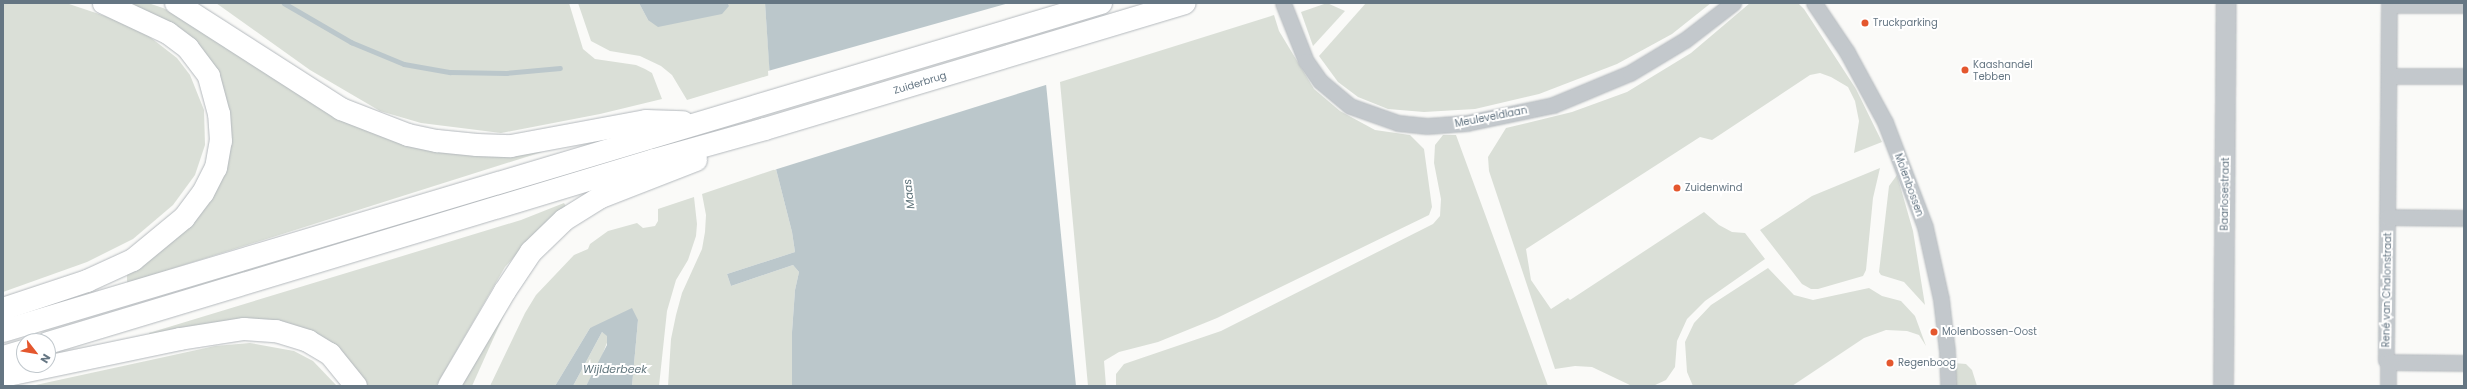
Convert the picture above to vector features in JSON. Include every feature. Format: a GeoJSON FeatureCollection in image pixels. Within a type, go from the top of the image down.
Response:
{"type":"FeatureCollection","features":[{"type":"Feature","properties":{"kind":"highway"},"geometry":{"type":"LineString","coordinates":[[3,309],[87,281],[133,260],[184,218],[203,193],[216,168],[221,141],[219,114],[209,76],[188,48],[168,33],[104,3]]}},
{"type":"Feature","properties":{"kind":"highway"},"geometry":{"type":"LineString","coordinates":[[176,3],[341,109],[408,135],[465,144],[511,146],[700,123],[1100,3]]}},
{"type":"Feature","properties":{"kind":"highway","name":"Zuiderbrug"},"geometry":{"type":"LineString","coordinates":[[657,168],[765,129],[1184,3]]}},
{"type":"Feature","properties":{"kind":"highway"},"geometry":{"type":"LineString","coordinates":[[3,331],[649,129]]}},
{"type":"Feature","properties":{"kind":"highway"},"geometry":{"type":"LineString","coordinates":[[56,341],[657,168]]}},
{"type":"Feature","properties":{"kind":"highway"},"geometry":{"type":"LineString","coordinates":[[449,386],[505,291],[531,252],[564,220],[601,197],[657,168]]}},
{"type":"Feature","properties":{"kind":"highway"},"geometry":{"type":"LineString","coordinates":[[4,370],[180,339],[244,330],[276,331],[308,341],[330,354],[356,386]]}},
{"type":"Feature","properties":{"kind":"highway"},"geometry":{"type":"LineString","coordinates":[[4,370],[16,359]]}},
{"type":"Feature","properties":{"kind":"street","name":"Meuleveldlaan"},"geometry":{"type":"LineString","coordinates":[[1283,3],[1306,61],[1320,81],[1350,106],[1398,123],[1427,126],[1467,123],[1560,102],[1630,73],[1685,40],[1733,3]]}},
{"type":"Feature","properties":{"kind":"street","name":"Molenbossen"},"geometry":{"type":"LineString","coordinates":[[1814,3],[1850,58],[1886,122],[1924,227],[1941,299],[1947,351],[1948,386]]}},
{"type":"Feature","properties":{"kind":"street","name":"Baarlosestraat"},"geometry":{"type":"LineString","coordinates":[[2223,386],[2226,3]]}},
{"type":"Feature","properties":{"kind":"street"},"geometry":{"type":"LineString","coordinates":[[2389,4],[2464,5]]}},
{"type":"Feature","properties":{"kind":"street","name":"René van Chalonstraat"},"geometry":{"type":"LineString","coordinates":[[2388,386],[2388,362],[2386,360],[2389,4]]}},
{"type":"Feature","properties":{"kind":"street"},"geometry":{"type":"LineString","coordinates":[[2389,76],[2464,76]]}},
{"type":"Feature","properties":{"kind":"street"},"geometry":{"type":"LineString","coordinates":[[2387,217],[2464,218]]}},
{"type":"Feature","properties":{"kind":"street","name":"René van Chalonstraat"},"geometry":{"type":"LineString","coordinates":[[2388,362],[2464,363]]}},
{"type":"Feature","properties":{"kind":"shaded area"},"geometry":{"type":"Polygon","coordinates":[[[3,3],[66,3],[108,17],[146,34],[177,58],[190,75],[204,110],[205,145],[195,175],[173,205],[133,239],[87,262],[3,292],[3,3]]]}},
{"type":"Feature","properties":{"kind":"shaded area"},"geometry":{"type":"Polygon","coordinates":[[[120,3],[148,3],[163,8],[217,36],[306,94],[457,149],[542,152],[127,283],[127,270],[212,192],[211,66],[120,3]]]}},
{"type":"Feature","properties":{"kind":"shaded area"},"geometry":{"type":"Polygon","coordinates":[[[216,3],[569,3],[583,49],[595,59],[636,65],[652,73],[662,99],[600,114],[501,133],[421,123],[380,111],[310,70],[216,3]]]}},
{"type":"Feature","properties":{"kind":"shaded area"},"geometry":{"type":"Polygon","coordinates":[[[578,3],[639,3],[648,20],[729,6],[728,3],[765,3],[770,75],[687,100],[672,75],[661,66],[640,56],[610,51],[591,41],[578,3]]]}},
{"type":"Feature","properties":{"kind":"shaded area"},"geometry":{"type":"Polygon","coordinates":[[[1327,3],[1345,11],[1313,46],[1301,12],[1327,3]]]}},
{"type":"Feature","properties":{"kind":"shaded area"},"geometry":{"type":"Polygon","coordinates":[[[1366,3],[1711,3],[1672,34],[1617,64],[1539,94],[1475,109],[1424,112],[1388,109],[1358,97],[1338,82],[1319,56],[1366,3]]]}},
{"type":"Feature","properties":{"kind":"shaded area"},"geometry":{"type":"Polygon","coordinates":[[[1750,3],[1798,3],[1804,9],[1856,89],[1882,142],[1854,153],[1859,121],[1855,101],[1848,87],[1831,77],[1820,73],[1810,75],[1712,140],[1700,137],[1526,249],[1531,280],[1551,309],[1568,298],[1570,300],[1704,212],[1719,225],[1732,232],[1745,233],[1765,259],[1705,301],[1687,319],[1677,341],[1675,367],[1666,380],[1653,386],[1632,386],[1592,367],[1575,366],[1555,369],[1489,171],[1488,157],[1506,128],[1572,112],[1627,92],[1691,53],[1750,3]]]}},
{"type":"Feature","properties":{"kind":"shaded area"},"geometry":{"type":"Polygon","coordinates":[[[1274,15],[1279,31],[1314,89],[1340,111],[1375,130],[1410,135],[1424,149],[1432,207],[1429,215],[1217,318],[1158,342],[1119,352],[1104,361],[1106,386],[1088,386],[1060,82],[1274,15]]]}},
{"type":"Feature","properties":{"kind":"shaded area"},"geometry":{"type":"Polygon","coordinates":[[[1443,135],[1456,135],[1548,386],[1116,386],[1116,374],[1124,364],[1221,331],[1433,224],[1440,216],[1441,199],[1434,163],[1435,145],[1443,135]]]}},
{"type":"Feature","properties":{"kind":"shaded area"},"geometry":{"type":"Polygon","coordinates":[[[1880,168],[1873,198],[1866,270],[1863,276],[1818,289],[1811,289],[1802,284],[1760,230],[1812,196],[1880,168]]]}},
{"type":"Feature","properties":{"kind":"shaded area"},"geometry":{"type":"Polygon","coordinates":[[[776,169],[792,232],[795,252],[727,274],[731,286],[793,265],[799,272],[795,290],[792,332],[792,386],[668,386],[671,339],[676,315],[682,293],[702,249],[706,215],[702,194],[776,169]]]}},
{"type":"Feature","properties":{"kind":"shaded area"},"geometry":{"type":"Polygon","coordinates":[[[1897,175],[1913,231],[1925,305],[1904,282],[1881,275],[1879,272],[1889,186],[1897,175]]]}},
{"type":"Feature","properties":{"kind":"shaded area"},"geometry":{"type":"Polygon","coordinates":[[[694,197],[697,224],[696,236],[688,260],[676,280],[667,311],[659,386],[632,386],[638,320],[590,328],[555,386],[490,386],[525,313],[536,295],[574,255],[588,249],[590,244],[608,231],[637,223],[643,228],[655,226],[658,221],[658,209],[694,197]]]}},
{"type":"Feature","properties":{"kind":"shaded area"},"geometry":{"type":"Polygon","coordinates":[[[564,203],[568,210],[530,239],[505,267],[436,386],[364,386],[303,331],[151,340],[149,333],[521,220],[564,203]]]}},
{"type":"Feature","properties":{"kind":"shaded area"},"geometry":{"type":"Polygon","coordinates":[[[1768,268],[1794,295],[1813,300],[1869,288],[1882,296],[1901,301],[1915,316],[1926,346],[1919,335],[1907,331],[1886,330],[1864,338],[1792,386],[1693,386],[1687,372],[1685,342],[1694,323],[1711,305],[1768,268]]]}},
{"type":"Feature","properties":{"kind":"shaded area"},"geometry":{"type":"Polygon","coordinates":[[[508,306],[472,386],[458,386],[508,306]]]}},
{"type":"Feature","properties":{"kind":"shaded area"},"geometry":{"type":"Polygon","coordinates":[[[602,332],[607,335],[608,340],[600,361],[586,386],[573,386],[602,332]]]}},
{"type":"Feature","properties":{"kind":"shaded area"},"geometry":{"type":"Polygon","coordinates":[[[250,343],[294,351],[313,361],[337,386],[31,386],[215,346],[250,343]]]}},
{"type":"Feature","properties":{"kind":"shaded area"},"geometry":{"type":"Polygon","coordinates":[[[1954,363],[1966,364],[1972,370],[1977,386],[1956,386],[1954,363]]]}},
{"type":"Feature","properties":{"kind":"water"},"geometry":{"type":"Polygon","coordinates":[[[639,3],[728,3],[729,6],[722,14],[658,27],[648,20],[639,3]]]}},
{"type":"Feature","properties":{"kind":"water","name":"Maas"},"geometry":{"type":"Polygon","coordinates":[[[765,3],[1038,3],[1076,386],[792,386],[792,332],[795,290],[799,272],[793,265],[731,286],[727,274],[795,252],[792,232],[776,169],[765,3]]]}},
{"type":"Feature","properties":{"kind":"water","name":"Wijlderbeek"},"geometry":{"type":"Polygon","coordinates":[[[632,308],[638,320],[632,386],[586,386],[607,345],[607,336],[602,332],[573,386],[555,386],[590,328],[632,308]]]}},
{"type":"Feature","properties":{"kind":"pier"},"geometry":{"type":"Polygon","coordinates":[[[1009,3],[1040,3],[1049,84],[774,170],[768,71],[1009,3]]]}},
{"type":"Feature","properties":{"kind":"waterway"},"geometry":{"type":"LineString","coordinates":[[284,3],[351,42],[404,64],[450,72],[506,73],[560,68]]}},
{"type":"Feature","properties":{"kind":"place","name":"Truckparking"},"geometry":{"type":"Point","coordinates":[1865,23]}},
{"type":"Feature","properties":{"kind":"place","name":"Kaashandel Tebben"},"geometry":{"type":"Point","coordinates":[1965,70]}},
{"type":"Feature","properties":{"kind":"place","name":"Zuidenwind"},"geometry":{"type":"Point","coordinates":[1677,188]}},
{"type":"Feature","properties":{"kind":"place","name":"Molenbossen-Oost"},"geometry":{"type":"Point","coordinates":[1934,332]}},
{"type":"Feature","properties":{"kind":"place","name":"Regenboog"},"geometry":{"type":"Point","coordinates":[1890,363]}}]}
